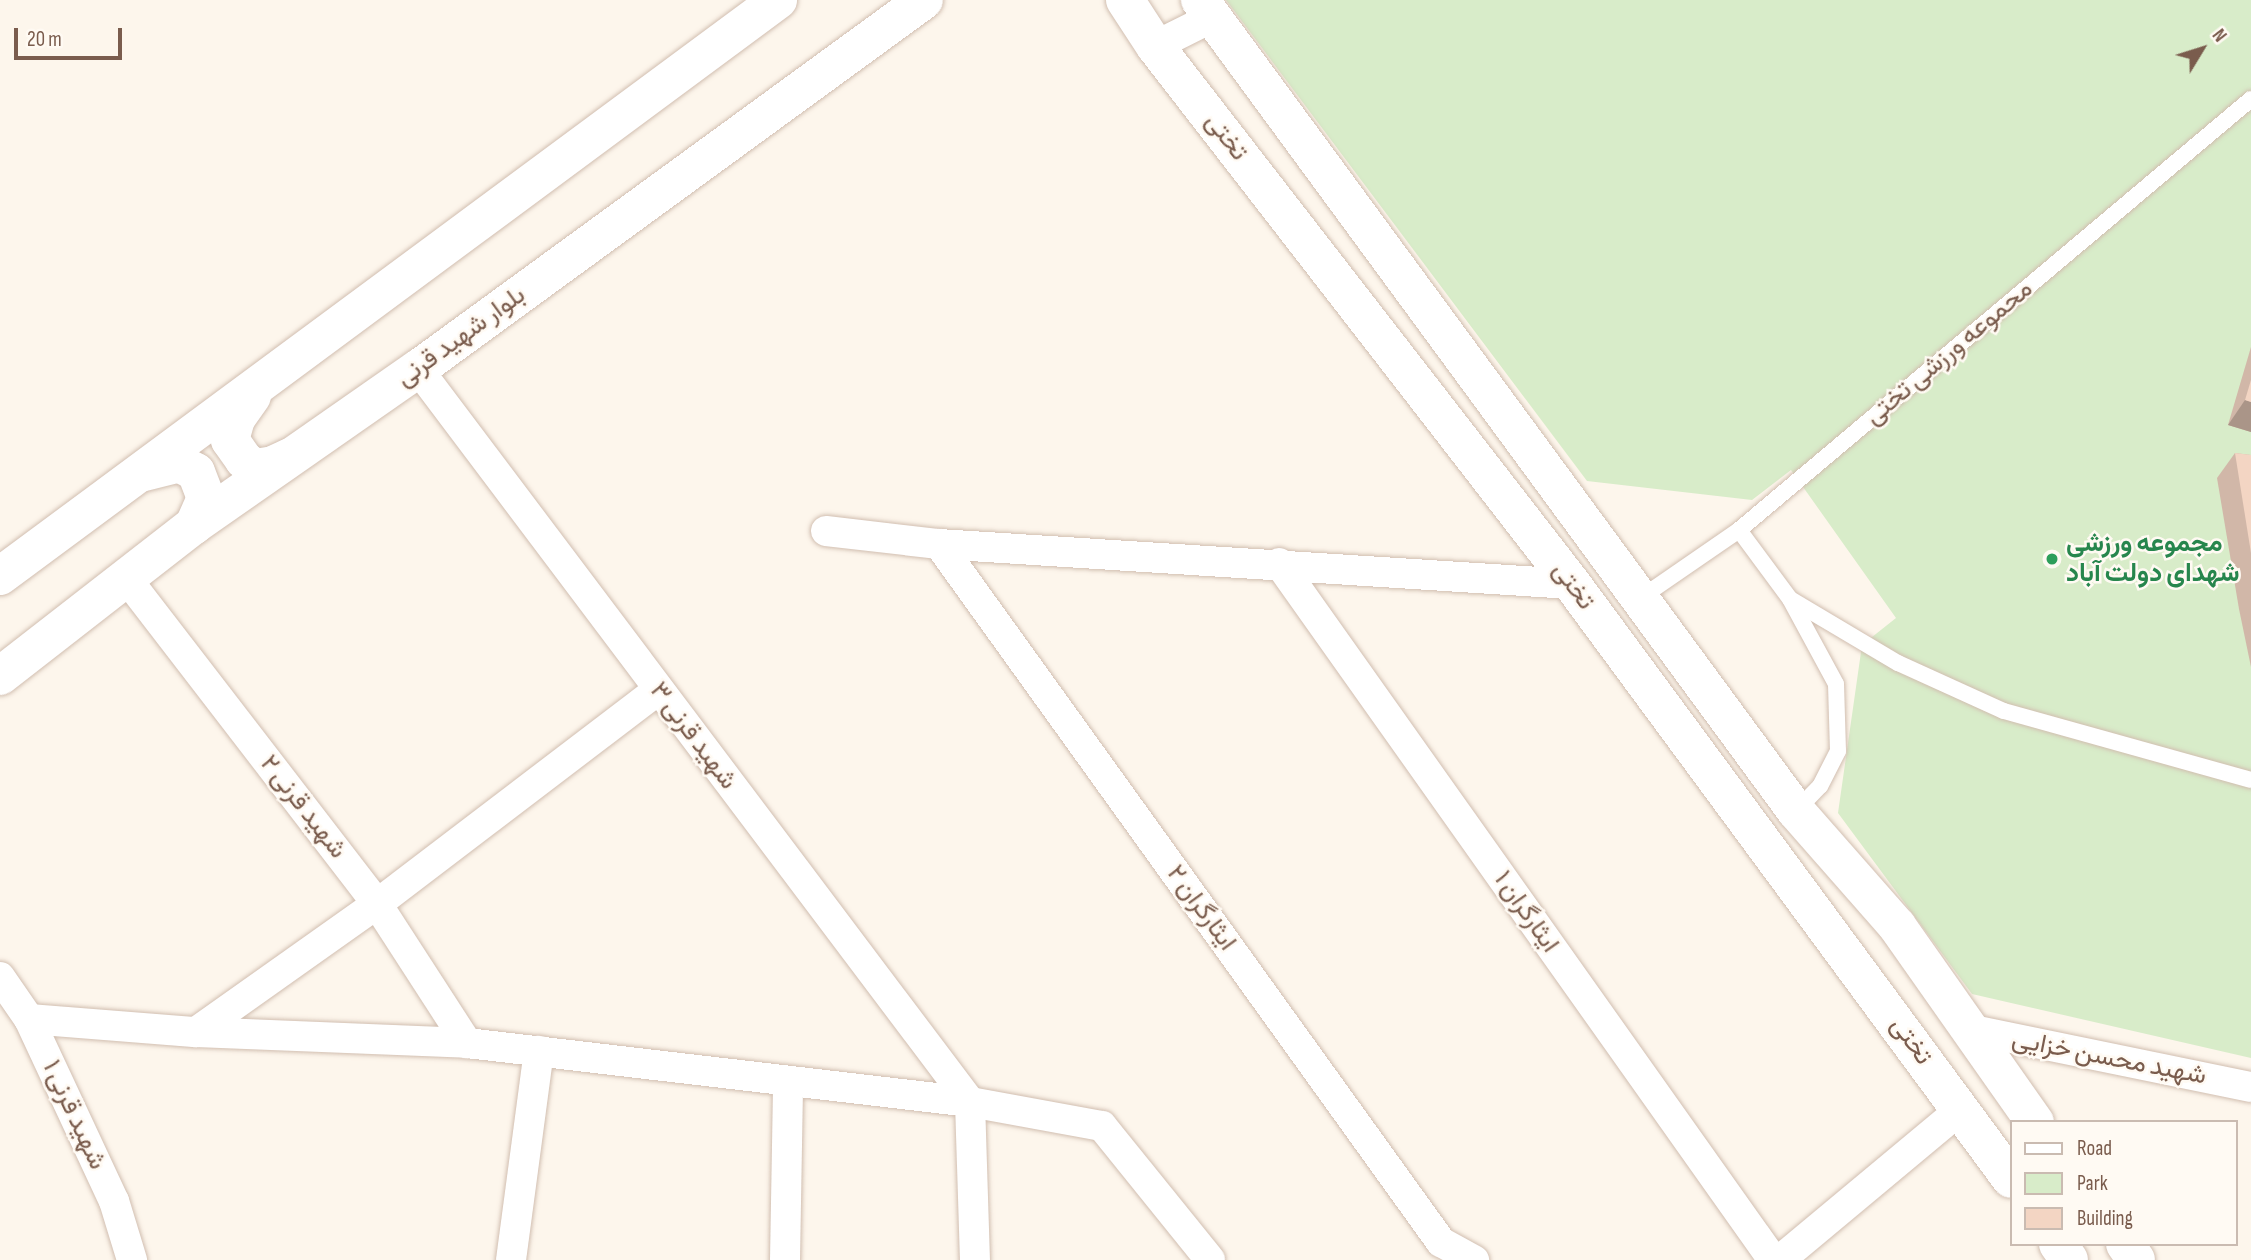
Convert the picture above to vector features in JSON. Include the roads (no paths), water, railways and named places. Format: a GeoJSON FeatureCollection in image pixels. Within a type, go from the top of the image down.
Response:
{"type":"FeatureCollection","features":[{"type":"Feature","properties":{"kind":"main road"},"geometry":{"type":"LineString","coordinates":[[0,576],[778,0]]}},
{"type":"Feature","properties":{"kind":"main road","name":"بلوار شهید قرنی"},"geometry":{"type":"LineString","coordinates":[[0,676],[194,525],[418,369],[924,0]]}},
{"type":"Feature","properties":{"kind":"main road","name":"تختی"},"geometry":{"type":"LineString","coordinates":[[1125,0],[1155,46],[1572,584],[1857,966],[2010,1179]]}},
{"type":"Feature","properties":{"kind":"main road","name":"تختی"},"geometry":{"type":"LineString","coordinates":[[1206,9],[1796,811],[1897,926],[2034,1120]]}},
{"type":"Feature","properties":{"kind":"main road"},"geometry":{"type":"LineString","coordinates":[[260,386],[236,419],[230,440],[244,460],[255,468],[273,466],[295,454]]}},
{"type":"Feature","properties":{"kind":"main road"},"geometry":{"type":"LineString","coordinates":[[144,472],[179,463],[196,472],[206,498],[194,525]]}},
{"type":"Feature","properties":{"kind":"main road"},"geometry":{"type":"LineString","coordinates":[[1857,966],[1897,926]]}},
{"type":"Feature","properties":{"kind":"street"},"geometry":{"type":"LineString","coordinates":[[1155,46],[1206,9]]}},
{"type":"Feature","properties":{"kind":"street","name":"شهید قرنی ۳"},"geometry":{"type":"LineString","coordinates":[[418,369],[970,1102]]}},
{"type":"Feature","properties":{"kind":"street"},"geometry":{"type":"LineString","coordinates":[[826,531],[940,544],[1279,563],[1572,584]]}},
{"type":"Feature","properties":{"kind":"street","name":"ایثارگران ۲"},"geometry":{"type":"LineString","coordinates":[[940,544],[1441,1242],[1474,1260]]}},
{"type":"Feature","properties":{"kind":"street","name":"ایثارگران ۱"},"geometry":{"type":"LineString","coordinates":[[1279,563],[1773,1260]]}},
{"type":"Feature","properties":{"kind":"street","name":"شهید قرنی ۲"},"geometry":{"type":"LineString","coordinates":[[127,579],[377,904],[467,1043]]}},
{"type":"Feature","properties":{"kind":"street"},"geometry":{"type":"LineString","coordinates":[[196,1031],[377,904],[658,690]]}},
{"type":"Feature","properties":{"kind":"street","name":"شهید قرنی ۱"},"geometry":{"type":"LineString","coordinates":[[0,977],[29,1019],[114,1201],[132,1260]]}},
{"type":"Feature","properties":{"kind":"street"},"geometry":{"type":"LineString","coordinates":[[29,1019],[196,1031],[467,1043],[970,1102],[1102,1126],[1210,1260]]}},
{"type":"Feature","properties":{"kind":"street","name":"شهید محسن خزایی"},"geometry":{"type":"LineString","coordinates":[[1968,1029],[2251,1087]]}},
{"type":"Feature","properties":{"kind":"street"},"geometry":{"type":"LineString","coordinates":[[511,1260],[539,1051]]}},
{"type":"Feature","properties":{"kind":"street"},"geometry":{"type":"LineString","coordinates":[[785,1260],[788,1081]]}},
{"type":"Feature","properties":{"kind":"street"},"geometry":{"type":"LineString","coordinates":[[970,1102],[975,1260]]}},
{"type":"Feature","properties":{"kind":"street"},"geometry":{"type":"LineString","coordinates":[[1780,1260],[1961,1109]]}},
{"type":"Feature","properties":{"kind":"lane","name":"محموعه ورزشی تختی"},"geometry":{"type":"LineString","coordinates":[[1639,599],[1739,530],[2251,99]]}},
{"type":"Feature","properties":{"kind":"lane"},"geometry":{"type":"LineString","coordinates":[[1739,530],[1790,599],[1836,684],[1838,751],[1820,786],[1796,811]]}},
{"type":"Feature","properties":{"kind":"lane"},"geometry":{"type":"LineString","coordinates":[[1790,599],[1898,663],[2004,711],[2251,780]]}},
{"type":"Feature","properties":{"kind":"place","name":"مجموعه ورزشی شهدای دولت آباد"},"geometry":{"type":"Point","coordinates":[2052,559]}}]}
